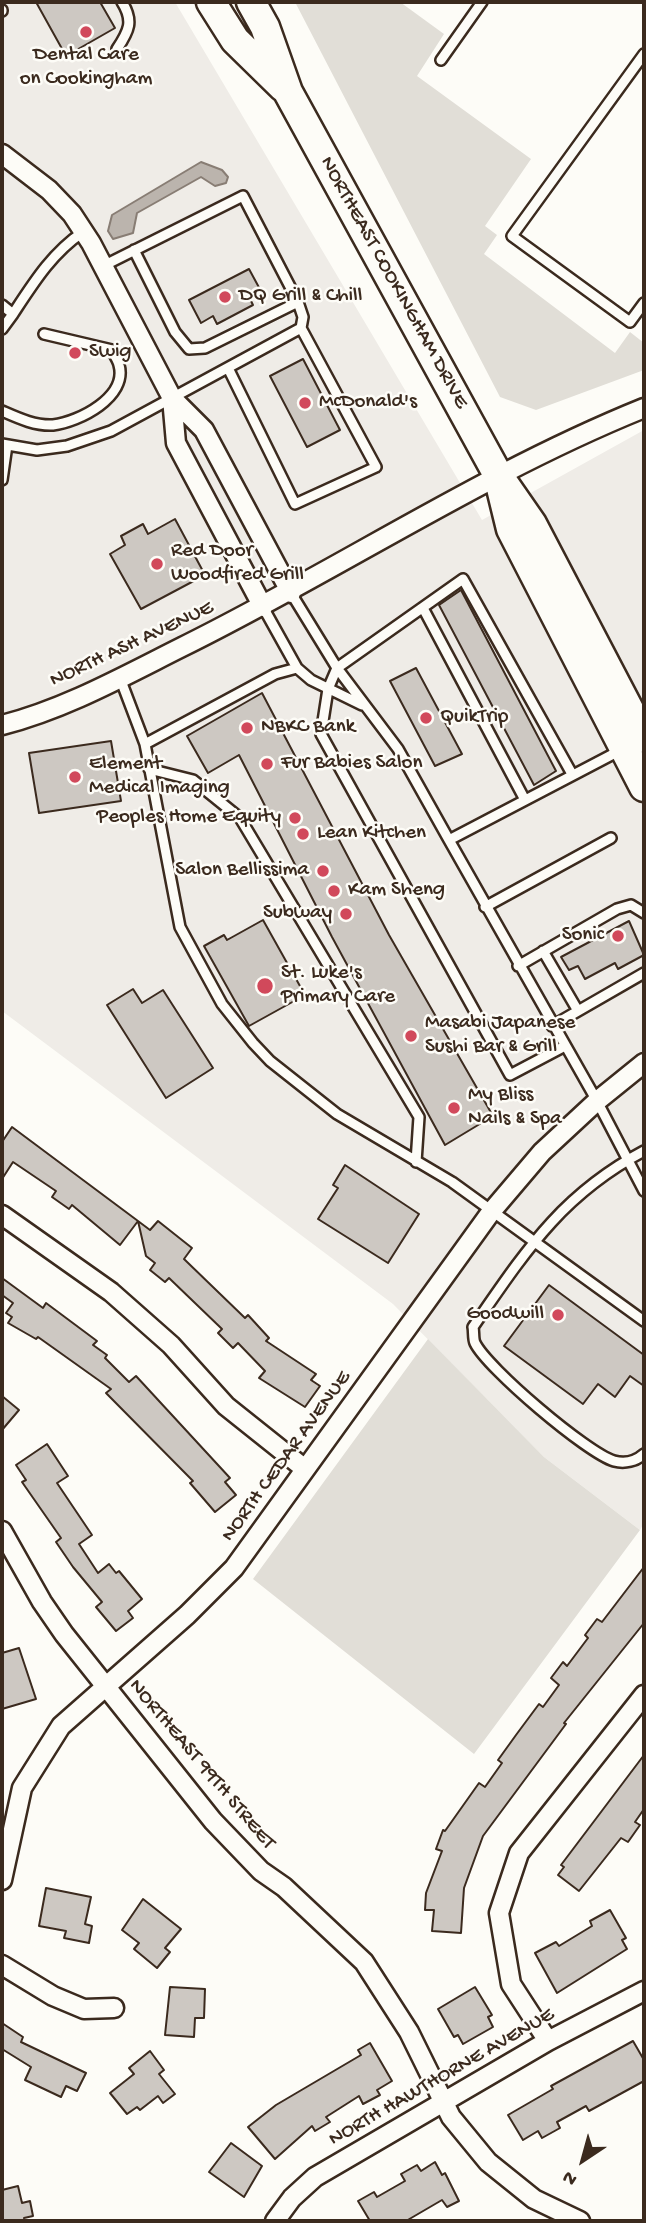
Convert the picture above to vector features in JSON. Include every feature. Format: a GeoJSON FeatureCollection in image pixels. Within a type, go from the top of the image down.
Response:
{"type":"FeatureCollection","features":[{"type":"Feature","properties":{"kind":"main road","name":"NORTHEAST COOKINGHAM DRIVE"},"geometry":{"type":"LineString","coordinates":[[211,2],[235,40],[288,92]]}},
{"type":"Feature","properties":{"kind":"main road","name":"NORTHEAST COOKINGHAM DRIVE"},"geometry":{"type":"LineString","coordinates":[[251,2],[265,27],[288,92],[498,475],[511,529],[633,744],[644,787]]}},
{"type":"Feature","properties":{"kind":"street"},"geometry":{"type":"LineString","coordinates":[[2,153],[49,190],[83,232],[172,398],[204,430],[291,593]]}},
{"type":"Feature","properties":{"kind":"street"},"geometry":{"type":"LineString","coordinates":[[172,398],[176,443],[263,607]]}},
{"type":"Feature","properties":{"kind":"street","name":"NORTH ASH AVENUE"},"geometry":{"type":"LineString","coordinates":[[2,725],[72,700],[120,678],[291,593],[498,475],[644,408]]}},
{"type":"Feature","properties":{"kind":"street","name":"NORTH CEDAR AVENUE"},"geometry":{"type":"LineString","coordinates":[[2,1880],[22,1788],[61,1726],[187,1615],[234,1568],[491,1212],[542,1152],[597,1101],[642,1068]]}},
{"type":"Feature","properties":{"kind":"street"},"geometry":{"type":"LineString","coordinates":[[2,1216],[111,1292],[171,1345],[226,1406],[305,1469]]}},
{"type":"Feature","properties":{"kind":"street","name":"NORTHEAST 99TH STREET"},"geometry":{"type":"LineString","coordinates":[[2,1531],[42,1602],[105,1687],[213,1821],[244,1855],[364,1962],[409,2032],[442,2102],[488,2162],[534,2199],[580,2221]]}},
{"type":"Feature","properties":{"kind":"street"},"geometry":{"type":"LineString","coordinates":[[548,2041],[511,1984],[499,1913],[519,1853],[644,1695]]}},
{"type":"Feature","properties":{"kind":"street"},"geometry":{"type":"LineString","coordinates":[[2,1965],[53,1996],[84,2009],[114,2008]]}},
{"type":"Feature","properties":{"kind":"street","name":"NORTH HAWTHORNE AVENUE"},"geometry":{"type":"LineString","coordinates":[[275,2221],[292,2198],[315,2177],[548,2041],[644,1991]]}},
{"type":"Feature","properties":{"kind":"lane"},"geometry":{"type":"LineString","coordinates":[[117,49],[130,25],[130,14],[122,2]]}},
{"type":"Feature","properties":{"kind":"lane"},"geometry":{"type":"LineString","coordinates":[[441,60],[482,2]]}},
{"type":"Feature","properties":{"kind":"lane"},"geometry":{"type":"LineString","coordinates":[[644,54],[512,236],[631,322],[644,303]]}},
{"type":"Feature","properties":{"kind":"lane"},"geometry":{"type":"LineString","coordinates":[[103,266],[243,196],[298,302],[303,317],[301,328],[376,467],[296,504],[229,370]]}},
{"type":"Feature","properties":{"kind":"lane"},"geometry":{"type":"LineString","coordinates":[[2,329],[49,261],[62,246],[83,232]]}},
{"type":"Feature","properties":{"kind":"lane"},"geometry":{"type":"LineString","coordinates":[[134,250],[183,345],[196,350],[298,302]]}},
{"type":"Feature","properties":{"kind":"lane"},"geometry":{"type":"LineString","coordinates":[[2,305],[13,314]]}},
{"type":"Feature","properties":{"kind":"lane"},"geometry":{"type":"LineString","coordinates":[[2,480],[5,444],[37,450],[68,446],[111,431],[229,370],[301,328]]}},
{"type":"Feature","properties":{"kind":"lane"},"geometry":{"type":"LineString","coordinates":[[2,411],[32,423],[53,425],[77,419],[106,400],[116,386],[120,367],[112,351],[44,334]]}},
{"type":"Feature","properties":{"kind":"lane"},"geometry":{"type":"LineString","coordinates":[[565,1046],[510,1074],[321,734],[328,689],[337,668],[463,579],[572,774]]}},
{"type":"Feature","properties":{"kind":"lane"},"geometry":{"type":"LineString","coordinates":[[291,593],[303,617],[337,668],[398,749],[552,1026],[597,1101],[644,1192]]}},
{"type":"Feature","properties":{"kind":"lane"},"geometry":{"type":"LineString","coordinates":[[263,607],[297,668],[328,689],[366,706]]}},
{"type":"Feature","properties":{"kind":"lane"},"geometry":{"type":"LineString","coordinates":[[423,608],[525,800]]}},
{"type":"Feature","properties":{"kind":"lane"},"geometry":{"type":"LineString","coordinates":[[145,744],[275,674],[297,668]]}},
{"type":"Feature","properties":{"kind":"lane"},"geometry":{"type":"LineString","coordinates":[[120,678],[145,744],[180,927],[222,1004],[270,1061],[337,1114],[452,1182],[644,1321]]}},
{"type":"Feature","properties":{"kind":"lane"},"geometry":{"type":"LineString","coordinates":[[449,840],[633,744]]}},
{"type":"Feature","properties":{"kind":"lane"},"geometry":{"type":"LineString","coordinates":[[149,769],[193,780],[240,818],[419,1117],[416,1162]]}},
{"type":"Feature","properties":{"kind":"lane"},"geometry":{"type":"LineString","coordinates":[[485,907],[611,838]]}},
{"type":"Feature","properties":{"kind":"lane"},"geometry":{"type":"LineString","coordinates":[[518,965],[617,908],[631,905],[644,913]]}},
{"type":"Feature","properties":{"kind":"lane"},"geometry":{"type":"LineString","coordinates":[[543,951],[578,1011]]}},
{"type":"Feature","properties":{"kind":"lane"},"geometry":{"type":"LineString","coordinates":[[552,1026],[644,973]]}},
{"type":"Feature","properties":{"kind":"lane"},"geometry":{"type":"LineString","coordinates":[[644,1151],[574,1198],[533,1241],[473,1327],[475,1343],[521,1394],[596,1453],[618,1462],[636,1460],[644,1454]]}},
{"type":"Feature","properties":{"kind":"shaded area"},"geometry":{"type":"Polygon","coordinates":[[[2,2],[175,2],[482,520],[644,430],[644,1523],[640,1530],[544,1457],[393,1304],[2,1011],[2,2]]]}},
{"type":"Feature","properties":{"kind":"shaded area"},"geometry":{"type":"Polygon","coordinates":[[[295,2],[400,2],[444,34],[417,76],[531,159],[485,226],[497,235],[484,254],[615,353],[630,332],[644,343],[644,370],[536,410],[500,397],[295,2]]]}},
{"type":"Feature","properties":{"kind":"shaded area"},"geometry":{"type":"Polygon","coordinates":[[[201,162],[222,170],[228,177],[226,183],[215,186],[201,177],[137,213],[133,233],[113,239],[108,231],[112,215],[201,162]]]}},
{"type":"Feature","properties":{"kind":"shaded area"},"geometry":{"type":"Polygon","coordinates":[[[428,1339],[544,1457],[640,1530],[474,1754],[253,1579],[428,1339]]]}},
{"type":"Feature","properties":{"kind":"building"},"geometry":{"type":"Polygon","coordinates":[[[36,2],[100,2],[115,28],[66,56],[36,2]]]}},
{"type":"Feature","properties":{"kind":"building","name":"DQ Grill & Chill"},"geometry":{"type":"Polygon","coordinates":[[[249,269],[262,293],[250,299],[253,305],[217,324],[213,316],[201,323],[189,300],[249,269]]]}},
{"type":"Feature","properties":{"kind":"building","name":"McDonald's"},"geometry":{"type":"Polygon","coordinates":[[[303,359],[340,430],[307,447],[270,376],[303,359]]]}},
{"type":"Feature","properties":{"kind":"building","name":"Red Door Woodfired Grill"},"geometry":{"type":"Polygon","coordinates":[[[175,519],[205,575],[141,609],[110,554],[125,545],[121,536],[143,524],[148,534],[175,519]]]}},
{"type":"Feature","properties":{"kind":"building","name":"QuikTrip"},"geometry":{"type":"Polygon","coordinates":[[[461,590],[556,771],[534,785],[439,605],[461,590]]]}},
{"type":"Feature","properties":{"kind":"building","name":"QuikTrip"},"geometry":{"type":"Polygon","coordinates":[[[416,668],[462,754],[435,766],[390,681],[416,668]]]}},
{"type":"Feature","properties":{"kind":"building"},"geometry":{"type":"Polygon","coordinates":[[[262,693],[389,935],[493,1116],[445,1145],[332,937],[239,755],[208,773],[187,736],[262,693]]]}},
{"type":"Feature","properties":{"kind":"building","name":"Element Medical Imaging"},"geometry":{"type":"Polygon","coordinates":[[[111,741],[121,801],[39,813],[29,753],[111,741]]]}},
{"type":"Feature","properties":{"kind":"building"},"geometry":{"type":"Polygon","coordinates":[[[263,920],[305,995],[249,1026],[204,946],[224,935],[227,940],[263,920]]]}},
{"type":"Feature","properties":{"kind":"building","name":"Sonic"},"geometry":{"type":"Polygon","coordinates":[[[629,921],[644,955],[618,969],[615,963],[585,979],[578,966],[569,970],[561,957],[629,921]]]}},
{"type":"Feature","properties":{"kind":"building"},"geometry":{"type":"Polygon","coordinates":[[[133,989],[142,1003],[163,990],[213,1068],[166,1098],[107,1005],[133,989]]]}},
{"type":"Feature","properties":{"kind":"building"},"geometry":{"type":"Polygon","coordinates":[[[12,1127],[138,1221],[120,1245],[72,1205],[69,1209],[52,1197],[56,1191],[13,1162],[2,1179],[2,1142],[12,1127]]]}},
{"type":"Feature","properties":{"kind":"building"},"geometry":{"type":"Polygon","coordinates":[[[345,1165],[419,1214],[388,1263],[318,1219],[338,1188],[333,1185],[345,1165]]]}},
{"type":"Feature","properties":{"kind":"building"},"geometry":{"type":"Polygon","coordinates":[[[138,1221],[150,1230],[158,1221],[192,1248],[184,1259],[245,1318],[248,1315],[269,1338],[266,1341],[316,1374],[311,1380],[320,1386],[305,1407],[259,1378],[265,1371],[238,1343],[233,1348],[218,1333],[222,1329],[169,1278],[165,1282],[150,1270],[155,1263],[146,1256],[138,1221]]]}},
{"type":"Feature","properties":{"kind":"building"},"geometry":{"type":"Polygon","coordinates":[[[2,1278],[43,1308],[46,1303],[97,1341],[93,1345],[107,1355],[105,1358],[129,1382],[136,1376],[230,1478],[225,1482],[236,1495],[215,1512],[190,1483],[193,1481],[106,1393],[111,1389],[38,1337],[36,1339],[8,1323],[12,1317],[6,1313],[13,1303],[2,1295],[2,1278]]]}},
{"type":"Feature","properties":{"kind":"building","name":"Goodwill"},"geometry":{"type":"Polygon","coordinates":[[[549,1285],[644,1355],[644,1386],[630,1376],[615,1397],[598,1384],[583,1404],[504,1346],[549,1285]]]}},
{"type":"Feature","properties":{"kind":"building"},"geometry":{"type":"Polygon","coordinates":[[[2,1396],[19,1410],[2,1430],[2,1396]]]}},
{"type":"Feature","properties":{"kind":"building"},"geometry":{"type":"Polygon","coordinates":[[[47,1444],[68,1476],[57,1483],[92,1535],[79,1544],[98,1573],[109,1564],[116,1573],[119,1571],[142,1599],[128,1611],[133,1618],[116,1631],[96,1607],[102,1602],[56,1542],[61,1538],[22,1482],[26,1480],[16,1465],[47,1444]]]}},
{"type":"Feature","properties":{"kind":"building"},"geometry":{"type":"Polygon","coordinates":[[[644,1567],[644,1623],[564,1723],[566,1724],[483,1836],[464,1888],[461,1933],[432,1931],[434,1910],[425,1910],[426,1893],[442,1851],[436,1849],[443,1830],[445,1831],[479,1783],[485,1787],[502,1763],[498,1760],[516,1735],[539,1704],[543,1707],[559,1685],[551,1678],[563,1662],[567,1666],[588,1638],[585,1635],[597,1619],[602,1622],[644,1567]]]}},
{"type":"Feature","properties":{"kind":"building"},"geometry":{"type":"Polygon","coordinates":[[[19,1648],[36,1699],[2,1709],[2,1653],[19,1648]]]}},
{"type":"Feature","properties":{"kind":"building"},"geometry":{"type":"Polygon","coordinates":[[[644,1755],[644,1809],[635,1822],[640,1825],[628,1842],[621,1838],[579,1891],[558,1875],[564,1867],[561,1865],[644,1755]]]}},
{"type":"Feature","properties":{"kind":"building"},"geometry":{"type":"Polygon","coordinates":[[[46,1888],[91,1897],[85,1924],[92,1926],[89,1943],[64,1938],[66,1931],[39,1926],[46,1888]]]}},
{"type":"Feature","properties":{"kind":"building"},"geometry":{"type":"Polygon","coordinates":[[[143,1899],[181,1929],[165,1948],[170,1952],[157,1968],[134,1949],[139,1943],[122,1930],[143,1899]]]}},
{"type":"Feature","properties":{"kind":"building"},"geometry":{"type":"Polygon","coordinates":[[[610,1910],[626,1938],[622,1940],[627,1949],[557,1993],[535,1953],[556,1942],[559,1946],[592,1926],[590,1921],[610,1910]]]}},
{"type":"Feature","properties":{"kind":"building"},"geometry":{"type":"Polygon","coordinates":[[[170,1987],[205,1989],[204,2018],[195,2018],[194,2037],[165,2035],[170,1987]]]}},
{"type":"Feature","properties":{"kind":"building"},"geometry":{"type":"Polygon","coordinates":[[[475,1987],[492,2015],[488,2017],[493,2027],[463,2044],[458,2035],[454,2037],[438,2009],[475,1987]]]}},
{"type":"Feature","properties":{"kind":"building"},"geometry":{"type":"Polygon","coordinates":[[[2,2023],[23,2037],[21,2042],[86,2073],[77,2091],[66,2086],[61,2097],[25,2080],[31,2067],[2,2049],[2,2023]]]}},
{"type":"Feature","properties":{"kind":"building"},"geometry":{"type":"Polygon","coordinates":[[[633,2041],[644,2060],[644,2081],[589,2111],[586,2106],[557,2122],[560,2128],[542,2138],[538,2131],[523,2140],[508,2115],[553,2089],[551,2086],[633,2041]]]}},
{"type":"Feature","properties":{"kind":"building"},"geometry":{"type":"Polygon","coordinates":[[[370,2043],[392,2081],[377,2090],[380,2095],[363,2104],[359,2096],[326,2117],[330,2122],[315,2131],[312,2126],[275,2159],[248,2127],[276,2105],[361,2055],[358,2050],[370,2043]]]}},
{"type":"Feature","properties":{"kind":"building"},"geometry":{"type":"Polygon","coordinates":[[[150,2051],[164,2070],[159,2074],[175,2094],[163,2103],[158,2096],[140,2110],[137,2107],[127,2114],[110,2093],[134,2074],[129,2068],[150,2051]]]}},
{"type":"Feature","properties":{"kind":"building"},"geometry":{"type":"Polygon","coordinates":[[[231,2143],[262,2166],[244,2197],[209,2172],[231,2143]]]}},
{"type":"Feature","properties":{"kind":"building"},"geometry":{"type":"Polygon","coordinates":[[[435,2162],[442,2175],[445,2173],[459,2201],[447,2207],[442,2200],[406,2221],[370,2221],[358,2201],[374,2192],[377,2197],[405,2181],[401,2174],[417,2165],[421,2171],[435,2162]]]}},
{"type":"Feature","properties":{"kind":"building"},"geometry":{"type":"Polygon","coordinates":[[[18,2186],[22,2203],[30,2201],[33,2216],[24,2218],[25,2221],[2,2221],[2,2190],[18,2186]]]}},
{"type":"Feature","properties":{"kind":"place","name":"Dental Care on Cookingham"},"geometry":{"type":"Point","coordinates":[86,32]}},
{"type":"Feature","properties":{"kind":"place","name":"DQ Grill & Chill"},"geometry":{"type":"Point","coordinates":[225,297]}},
{"type":"Feature","properties":{"kind":"place","name":"Swig"},"geometry":{"type":"Point","coordinates":[75,353]}},
{"type":"Feature","properties":{"kind":"place","name":"McDonald's"},"geometry":{"type":"Point","coordinates":[305,403]}},
{"type":"Feature","properties":{"kind":"place","name":"Red Door Woodfired Grill"},"geometry":{"type":"Point","coordinates":[157,564]}},
{"type":"Feature","properties":{"kind":"place","name":"QuikTrip"},"geometry":{"type":"Point","coordinates":[426,718]}},
{"type":"Feature","properties":{"kind":"place","name":"NBKC Bank"},"geometry":{"type":"Point","coordinates":[247,728]}},
{"type":"Feature","properties":{"kind":"place","name":"Fur Babies Salon"},"geometry":{"type":"Point","coordinates":[267,764]}},
{"type":"Feature","properties":{"kind":"place","name":"Element Medical Imaging"},"geometry":{"type":"Point","coordinates":[75,777]}},
{"type":"Feature","properties":{"kind":"place","name":"Peoples Home Equity"},"geometry":{"type":"Point","coordinates":[295,818]}},
{"type":"Feature","properties":{"kind":"place","name":"Lean Kitchen"},"geometry":{"type":"Point","coordinates":[303,834]}},
{"type":"Feature","properties":{"kind":"place","name":"Salon Bellissima"},"geometry":{"type":"Point","coordinates":[323,871]}},
{"type":"Feature","properties":{"kind":"place","name":"Kam Sheng"},"geometry":{"type":"Point","coordinates":[334,891]}},
{"type":"Feature","properties":{"kind":"place","name":"Subway"},"geometry":{"type":"Point","coordinates":[346,914]}},
{"type":"Feature","properties":{"kind":"place","name":"Sonic"},"geometry":{"type":"Point","coordinates":[618,936]}},
{"type":"Feature","properties":{"kind":"place","name":"St. Luke's Primary Care"},"geometry":{"type":"Point","coordinates":[265,986]}},
{"type":"Feature","properties":{"kind":"place","name":"Masabi Japanese Sushi Bar & Grill"},"geometry":{"type":"Point","coordinates":[411,1036]}},
{"type":"Feature","properties":{"kind":"place","name":"My Bliss Nails & Spa"},"geometry":{"type":"Point","coordinates":[454,1108]}},
{"type":"Feature","properties":{"kind":"place","name":"Goodwill"},"geometry":{"type":"Point","coordinates":[558,1315]}}]}
